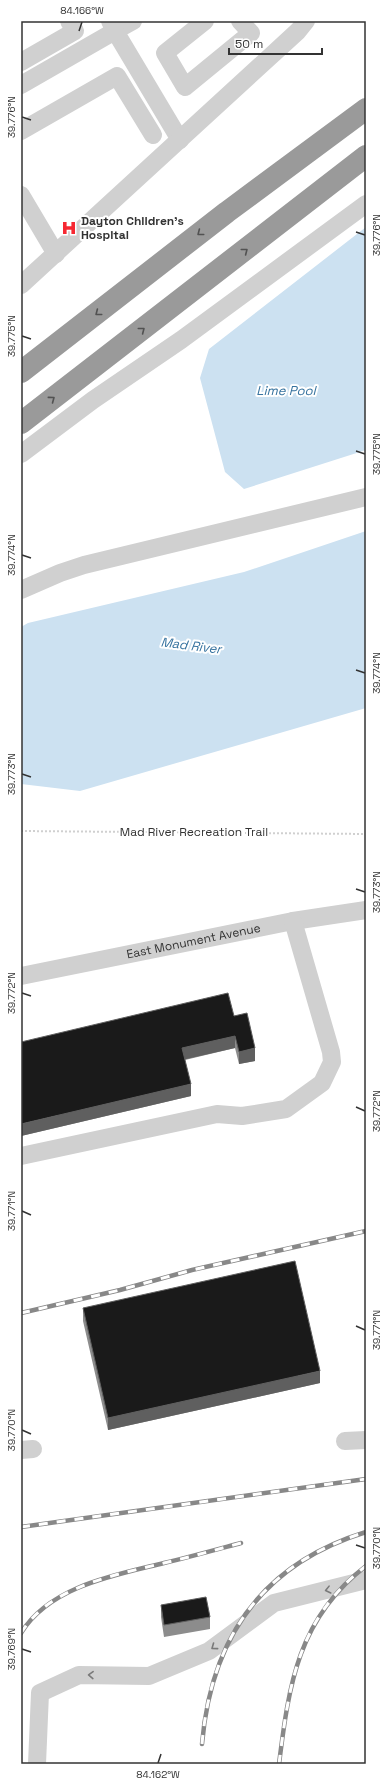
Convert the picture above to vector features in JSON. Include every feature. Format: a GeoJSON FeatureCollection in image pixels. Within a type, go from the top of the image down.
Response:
{"type":"FeatureCollection","features":[{"type":"Feature","properties":{"kind":"highway"},"geometry":{"type":"LineString","coordinates":[[227,212],[366,93]]}},
{"type":"Feature","properties":{"kind":"highway"},"geometry":{"type":"LineString","coordinates":[[21,372],[227,212],[366,109]]}},
{"type":"Feature","properties":{"kind":"highway"},"geometry":{"type":"LineString","coordinates":[[21,423],[366,156]]}},
{"type":"Feature","properties":{"kind":"highway"},"geometry":{"type":"LineString","coordinates":[[342,175],[366,162]]}},
{"type":"Feature","properties":{"kind":"street"},"geometry":{"type":"LineString","coordinates":[[21,62],[75,31],[70,21]]}},
{"type":"Feature","properties":{"kind":"street"},"geometry":{"type":"LineString","coordinates":[[21,85],[112,26],[133,21]]}},
{"type":"Feature","properties":{"kind":"street"},"geometry":{"type":"LineString","coordinates":[[205,21],[185,27],[165,53],[185,86],[251,33],[240,21]]}},
{"type":"Feature","properties":{"kind":"street"},"geometry":{"type":"LineString","coordinates":[[21,285],[141,177],[298,31],[303,22]]}},
{"type":"Feature","properties":{"kind":"street"},"geometry":{"type":"LineString","coordinates":[[112,26],[180,140]]}},
{"type":"Feature","properties":{"kind":"street"},"geometry":{"type":"LineString","coordinates":[[21,131],[117,76],[153,135]]}},
{"type":"Feature","properties":{"kind":"street"},"geometry":{"type":"LineString","coordinates":[[21,195],[56,254]]}},
{"type":"Feature","properties":{"kind":"street"},"geometry":{"type":"LineString","coordinates":[[21,454],[93,400],[181,340],[366,204]]}},
{"type":"Feature","properties":{"kind":"street"},"geometry":{"type":"LineString","coordinates":[[21,590],[60,573],[84,565],[366,497]]}},
{"type":"Feature","properties":{"kind":"street","name":"East Monument Avenue"},"geometry":{"type":"LineString","coordinates":[[21,976],[294,921],[366,910]]}},
{"type":"Feature","properties":{"kind":"street"},"geometry":{"type":"LineString","coordinates":[[21,1156],[217,1114],[242,1116],[286,1109],[322,1083],[332,1062],[332,1052],[294,921]]}},
{"type":"Feature","properties":{"kind":"street"},"geometry":{"type":"LineString","coordinates":[[345,1441],[366,1440]]}},
{"type":"Feature","properties":{"kind":"street"},"geometry":{"type":"LineString","coordinates":[[37,1764],[40,1693],[79,1674],[149,1676],[209,1651],[274,1603],[366,1580]]}},
{"type":"Feature","properties":{"kind":"path","name":"Mad River Recreation Trail"},"geometry":{"type":"LineString","coordinates":[[21,831],[366,834]]}},
{"type":"Feature","properties":{"kind":"water","name":"Lime Pool"},"geometry":{"type":"Polygon","coordinates":[[[366,227],[366,450],[244,489],[225,472],[200,378],[209,349],[366,227]]]}},
{"type":"Feature","properties":{"kind":"water","name":"Mad River"},"geometry":{"type":"Polygon","coordinates":[[[366,531],[366,708],[80,791],[21,784],[21,627],[28,623],[244,572],[366,531]]]}},
{"type":"Feature","properties":{"kind":"building"},"geometry":{"type":"Polygon","coordinates":[[[228,993],[234,1016],[247,1013],[255,1048],[239,1052],[235,1036],[182,1048],[191,1084],[21,1124],[21,1042],[228,993]]]}},
{"type":"Feature","properties":{"kind":"building"},"geometry":{"type":"Polygon","coordinates":[[[295,1261],[320,1371],[108,1418],[83,1308],[295,1261]]]}},
{"type":"Feature","properties":{"kind":"building"},"geometry":{"type":"Polygon","coordinates":[[[206,1597],[210,1617],[164,1625],[161,1605],[206,1597]]]}},
{"type":"Feature","properties":{"kind":"railway"},"geometry":{"type":"LineString","coordinates":[[21,1313],[120,1290],[192,1270],[366,1231]]}},
{"type":"Feature","properties":{"kind":"railway"},"geometry":{"type":"LineString","coordinates":[[21,1527],[366,1479]]}},
{"type":"Feature","properties":{"kind":"railway"},"geometry":{"type":"LineString","coordinates":[[202,1744],[207,1706],[217,1671],[230,1639],[248,1610],[271,1585],[298,1564],[329,1546],[366,1532]]}},
{"type":"Feature","properties":{"kind":"railway"},"geometry":{"type":"LineString","coordinates":[[21,1633],[33,1617],[49,1604],[66,1593],[85,1585],[125,1572],[241,1543]]}},
{"type":"Feature","properties":{"kind":"railway"},"geometry":{"type":"LineString","coordinates":[[279,1764],[287,1707],[293,1680],[301,1654],[311,1630],[325,1608],[343,1586],[366,1566]]}},
{"type":"Feature","properties":{"kind":"place","name":"Dayton Children’s Hospital"},"geometry":{"type":"Point","coordinates":[69,228]}}]}
